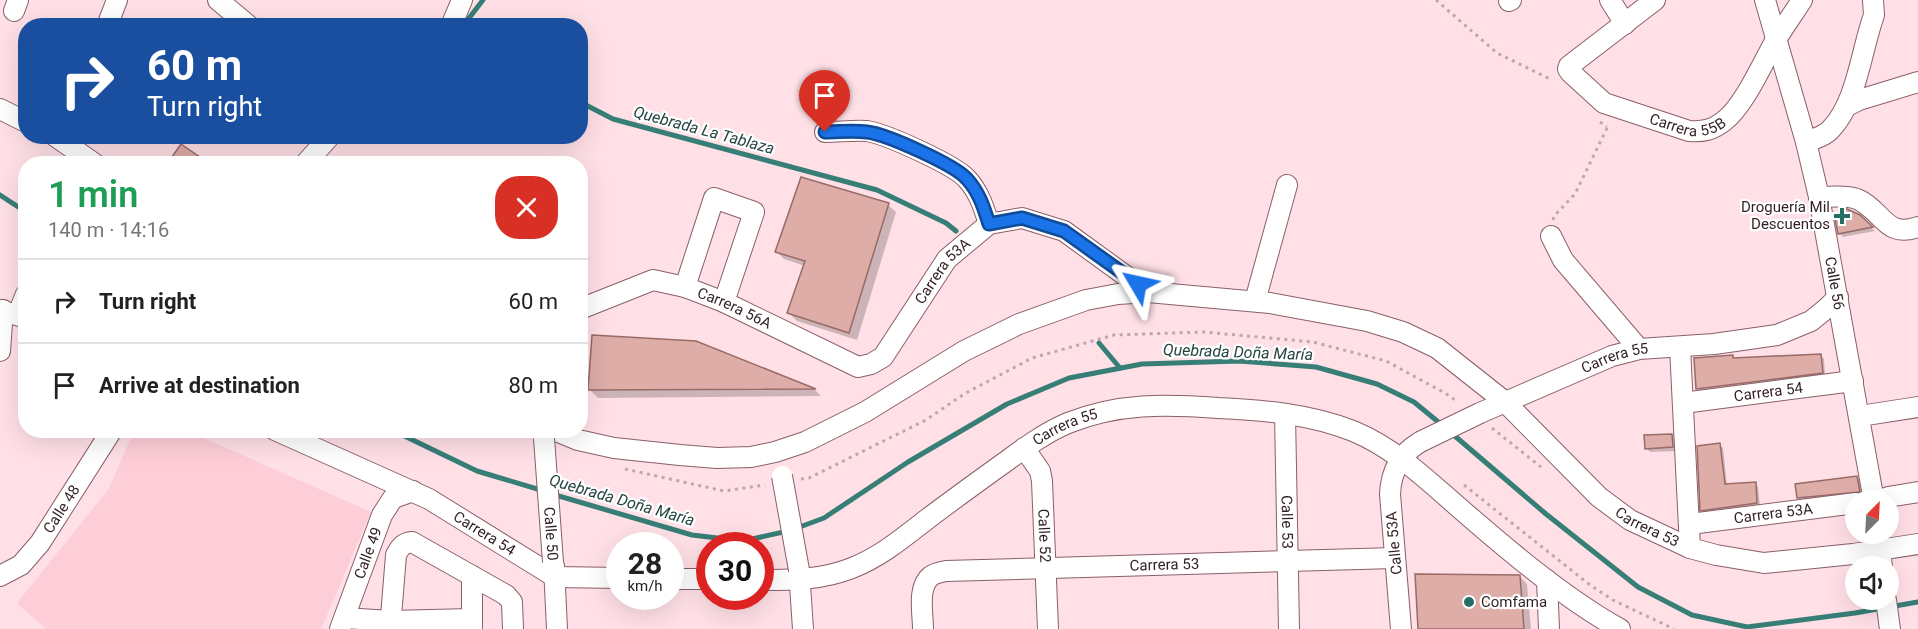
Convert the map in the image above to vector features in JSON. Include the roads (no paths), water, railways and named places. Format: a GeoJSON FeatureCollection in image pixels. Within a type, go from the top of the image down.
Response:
{"type":"FeatureCollection","features":[{"type":"Feature","properties":{"kind":"street"},"geometry":{"type":"LineString","coordinates":[[110,18],[117,0]]}},
{"type":"Feature","properties":{"kind":"street"},"geometry":{"type":"LineString","coordinates":[[218,0],[239,18]]}},
{"type":"Feature","properties":{"kind":"street"},"geometry":{"type":"LineString","coordinates":[[454,18],[462,0]]}},
{"type":"Feature","properties":{"kind":"street"},"geometry":{"type":"LineString","coordinates":[[1610,0],[1625,24],[1655,0]]}},
{"type":"Feature","properties":{"kind":"street","name":"Calle 56"},"geometry":{"type":"LineString","coordinates":[[1764,0],[1806,142],[1819,197],[1860,416],[1879,490]]}},
{"type":"Feature","properties":{"kind":"street","name":"Carrera 55B"},"geometry":{"type":"LineString","coordinates":[[1625,24],[1569,66],[1562,75],[1570,72],[1604,103],[1689,131],[1700,132],[1712,129],[1726,120],[1744,97],[1776,39],[1802,0]]}},
{"type":"Feature","properties":{"kind":"street"},"geometry":{"type":"LineString","coordinates":[[1806,142],[1821,136],[1830,129],[1847,106],[1874,15],[1873,0]]}},
{"type":"Feature","properties":{"kind":"street"},"geometry":{"type":"LineString","coordinates":[[1847,106],[1859,100],[1918,82]]}},
{"type":"Feature","properties":{"kind":"street"},"geometry":{"type":"LineString","coordinates":[[0,109],[18,118]]}},
{"type":"Feature","properties":{"kind":"street"},"geometry":{"type":"LineString","coordinates":[[825,132],[867,132],[887,137],[930,156],[966,177],[980,198],[989,224]]}},
{"type":"Feature","properties":{"kind":"street"},"geometry":{"type":"LineString","coordinates":[[69,144],[85,156]]}},
{"type":"Feature","properties":{"kind":"street"},"geometry":{"type":"LineString","coordinates":[[312,156],[323,144]]}},
{"type":"Feature","properties":{"kind":"street"},"geometry":{"type":"LineString","coordinates":[[1255,301],[1287,185]]}},
{"type":"Feature","properties":{"kind":"street"},"geometry":{"type":"LineString","coordinates":[[1819,197],[1854,198],[1865,203],[1890,226],[1898,230],[1907,231],[1918,227]]}},
{"type":"Feature","properties":{"kind":"street"},"geometry":{"type":"LineString","coordinates":[[685,287],[714,198],[754,212],[724,302]]}},
{"type":"Feature","properties":{"kind":"street","name":"Carrera 53A"},"geometry":{"type":"LineString","coordinates":[[883,357],[947,258],[989,224],[1022,218],[1064,231],[1148,292]]}},
{"type":"Feature","properties":{"kind":"street"},"geometry":{"type":"LineString","coordinates":[[1551,236],[1563,260],[1639,349]]}},
{"type":"Feature","properties":{"kind":"street","name":"Carrera 56A"},"geometry":{"type":"LineString","coordinates":[[588,306],[653,280],[685,287],[724,302],[858,367],[872,364],[883,357]]}},
{"type":"Feature","properties":{"kind":"street","name":"Carrera 53"},"geometry":{"type":"LineString","coordinates":[[569,438],[614,448],[717,458],[751,457],[775,452],[805,442],[865,412],[964,351],[1018,324],[1086,300],[1148,292],[1255,301],[1367,321],[1403,332],[1437,348],[1504,401],[1599,497],[1630,520],[1690,548],[1764,563],[1854,554],[1918,544]]}},
{"type":"Feature","properties":{"kind":"street","name":"Carrera 55"},"geometry":{"type":"LineString","coordinates":[[1401,458],[1420,442],[1483,418],[1504,401],[1612,356],[1639,349],[1777,335],[1811,321],[1838,297]]}},
{"type":"Feature","properties":{"kind":"street"},"geometry":{"type":"LineString","coordinates":[[0,351],[11,313]]}},
{"type":"Feature","properties":{"kind":"street","name":"Carrera 53"},"geometry":{"type":"LineString","coordinates":[[1680,346],[1690,548]]}},
{"type":"Feature","properties":{"kind":"street","name":"Carrera 54"},"geometry":{"type":"LineString","coordinates":[[1683,403],[1853,381]]}},
{"type":"Feature","properties":{"kind":"street","name":"Carrera 55"},"geometry":{"type":"LineString","coordinates":[[774,578],[800,575],[828,576],[853,568],[901,540],[972,484],[1024,448],[1066,424],[1098,413],[1171,404],[1285,414],[1321,420],[1353,431],[1401,458],[1547,580],[1620,629]]}},
{"type":"Feature","properties":{"kind":"street"},"geometry":{"type":"LineString","coordinates":[[1860,416],[1918,407]]}},
{"type":"Feature","properties":{"kind":"street","name":"Calle 53"},"geometry":{"type":"LineString","coordinates":[[1285,414],[1289,629]]}},
{"type":"Feature","properties":{"kind":"street","name":"Calle 48"},"geometry":{"type":"LineString","coordinates":[[0,576],[21,565],[40,543],[107,438]]}},
{"type":"Feature","properties":{"kind":"street","name":"Carrera 54"},"geometry":{"type":"LineString","coordinates":[[293,438],[429,499],[554,570]]}},
{"type":"Feature","properties":{"kind":"street","name":"Calle 50"},"geometry":{"type":"LineString","coordinates":[[548,438],[557,629]]}},
{"type":"Feature","properties":{"kind":"street","name":"Calle 52"},"geometry":{"type":"LineString","coordinates":[[1024,448],[1040,471],[1042,481],[1048,629]]}},
{"type":"Feature","properties":{"kind":"street"},"geometry":{"type":"LineString","coordinates":[[775,452],[800,575],[802,629]]}},
{"type":"Feature","properties":{"kind":"street","name":"Calle 53A"},"geometry":{"type":"LineString","coordinates":[[1401,458],[1391,482],[1401,629]]}},
{"type":"Feature","properties":{"kind":"street","name":"Calle 49"},"geometry":{"type":"LineString","coordinates":[[343,623],[382,515],[393,498],[412,491]]}},
{"type":"Feature","properties":{"kind":"street"},"geometry":{"type":"LineString","coordinates":[[1899,496],[1918,492]]}},
{"type":"Feature","properties":{"kind":"street","name":"Carrera 53A"},"geometry":{"type":"LineString","coordinates":[[1690,524],[1845,504]]}},
{"type":"Feature","properties":{"kind":"street"},"geometry":{"type":"LineString","coordinates":[[390,625],[396,555],[406,543],[412,542],[506,595],[512,602],[513,629]]}},
{"type":"Feature","properties":{"kind":"street","name":"Carrera 53"},"geometry":{"type":"LineString","coordinates":[[923,629],[924,585],[932,575],[945,570],[1395,558]]}},
{"type":"Feature","properties":{"kind":"street"},"geometry":{"type":"LineString","coordinates":[[554,570],[606,576]]}},
{"type":"Feature","properties":{"kind":"street"},"geometry":{"type":"LineString","coordinates":[[343,623],[472,624],[472,576]]}},
{"type":"Feature","properties":{"kind":"street"},"geometry":{"type":"LineString","coordinates":[[1547,580],[1549,629]]}},
{"type":"Feature","properties":{"kind":"street"},"geometry":{"type":"LineString","coordinates":[[1887,610],[1890,629]]}},
{"type":"Feature","properties":{"kind":"waterway","name":"Quebrada La Tablaza"},"geometry":{"type":"LineString","coordinates":[[469,18],[483,0]]}},
{"type":"Feature","properties":{"kind":"waterway","name":"Quebrada La Tablaza"},"geometry":{"type":"LineString","coordinates":[[588,106],[613,119],[877,190],[946,223],[956,231]]}},
{"type":"Feature","properties":{"kind":"waterway","name":"Quebrada Doña María"},"geometry":{"type":"LineString","coordinates":[[0,195],[18,207]]}},
{"type":"Feature","properties":{"kind":"waterway","name":"Quebrada La Tablaza"},"geometry":{"type":"LineString","coordinates":[[1099,343],[1120,368]]}},
{"type":"Feature","properties":{"kind":"waterway","name":"Quebrada Doña María"},"geometry":{"type":"LineString","coordinates":[[797,528],[824,518],[908,462],[1007,404],[1069,378],[1142,364],[1239,361],[1316,367],[1377,384],[1414,402],[1442,425]]}},
{"type":"Feature","properties":{"kind":"waterway","name":"Quebrada Doña María"},"geometry":{"type":"LineString","coordinates":[[1449,431],[1546,514],[1638,587],[1692,615],[1747,627],[1918,602]]}},
{"type":"Feature","properties":{"kind":"waterway","name":"Quebrada Doña María"},"geometry":{"type":"LineString","coordinates":[[409,438],[477,471],[544,491]]}},
{"type":"Feature","properties":{"kind":"waterway","name":"Quebrada Doña María"},"geometry":{"type":"LineString","coordinates":[[552,494],[692,535],[743,541],[788,531]]}},
{"type":"Feature","properties":{"kind":"place","name":"Droguería Mil Descuentos"},"geometry":{"type":"Point","coordinates":[1842,216]}},
{"type":"Feature","properties":{"kind":"place","name":"Comfama"},"geometry":{"type":"Point","coordinates":[1469,602]}}]}
